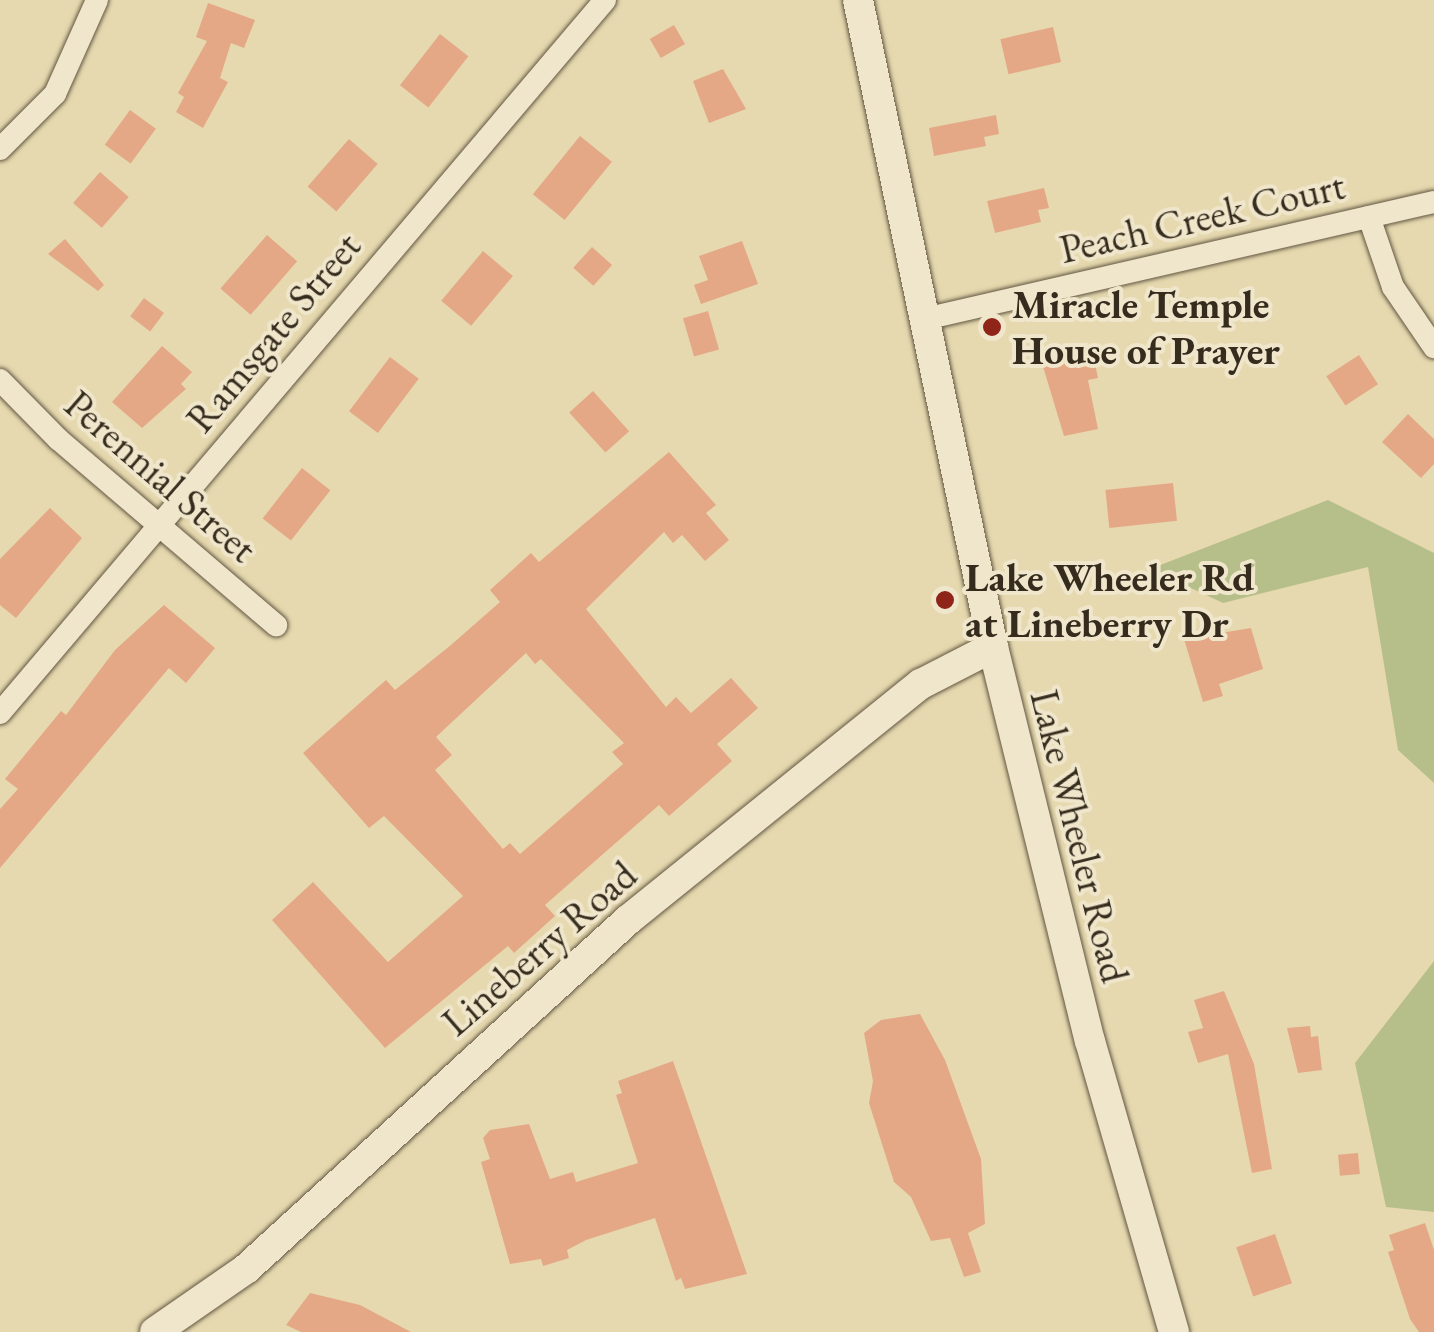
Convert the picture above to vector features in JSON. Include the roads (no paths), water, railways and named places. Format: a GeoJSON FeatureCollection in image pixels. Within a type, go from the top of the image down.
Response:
{"type":"FeatureCollection","features":[{"type":"Feature","properties":{"kind":"main road","name":"Lake Wheeler Road"},"geometry":{"type":"LineString","coordinates":[[858,0],[929,318],[993,647],[1075,984],[1174,1332]]}},
{"type":"Feature","properties":{"kind":"main road","name":"Lineberry Road"},"geometry":{"type":"LineString","coordinates":[[155,1332],[246,1269],[628,920],[921,684],[993,647]]}},
{"type":"Feature","properties":{"kind":"street"},"geometry":{"type":"LineString","coordinates":[[0,149],[55,94],[97,0]]}},
{"type":"Feature","properties":{"kind":"street","name":"Ramsgate Street"},"geometry":{"type":"LineString","coordinates":[[0,713],[605,0]]}},
{"type":"Feature","properties":{"kind":"street","name":"Peach Creek Court"},"geometry":{"type":"LineString","coordinates":[[929,318],[1434,202]]}},
{"type":"Feature","properties":{"kind":"street"},"geometry":{"type":"LineString","coordinates":[[1369,218],[1393,287],[1434,347]]}},
{"type":"Feature","properties":{"kind":"street","name":"Perennial Street"},"geometry":{"type":"LineString","coordinates":[[0,380],[58,439],[276,625]]}},
{"type":"Feature","properties":{"kind":"place","name":"Miracle Temple House of Prayer"},"geometry":{"type":"Point","coordinates":[992,327]}},
{"type":"Feature","properties":{"kind":"place","name":"Lake Wheeler Rd at Lineberry Dr"},"geometry":{"type":"Point","coordinates":[945,600]}}]}
